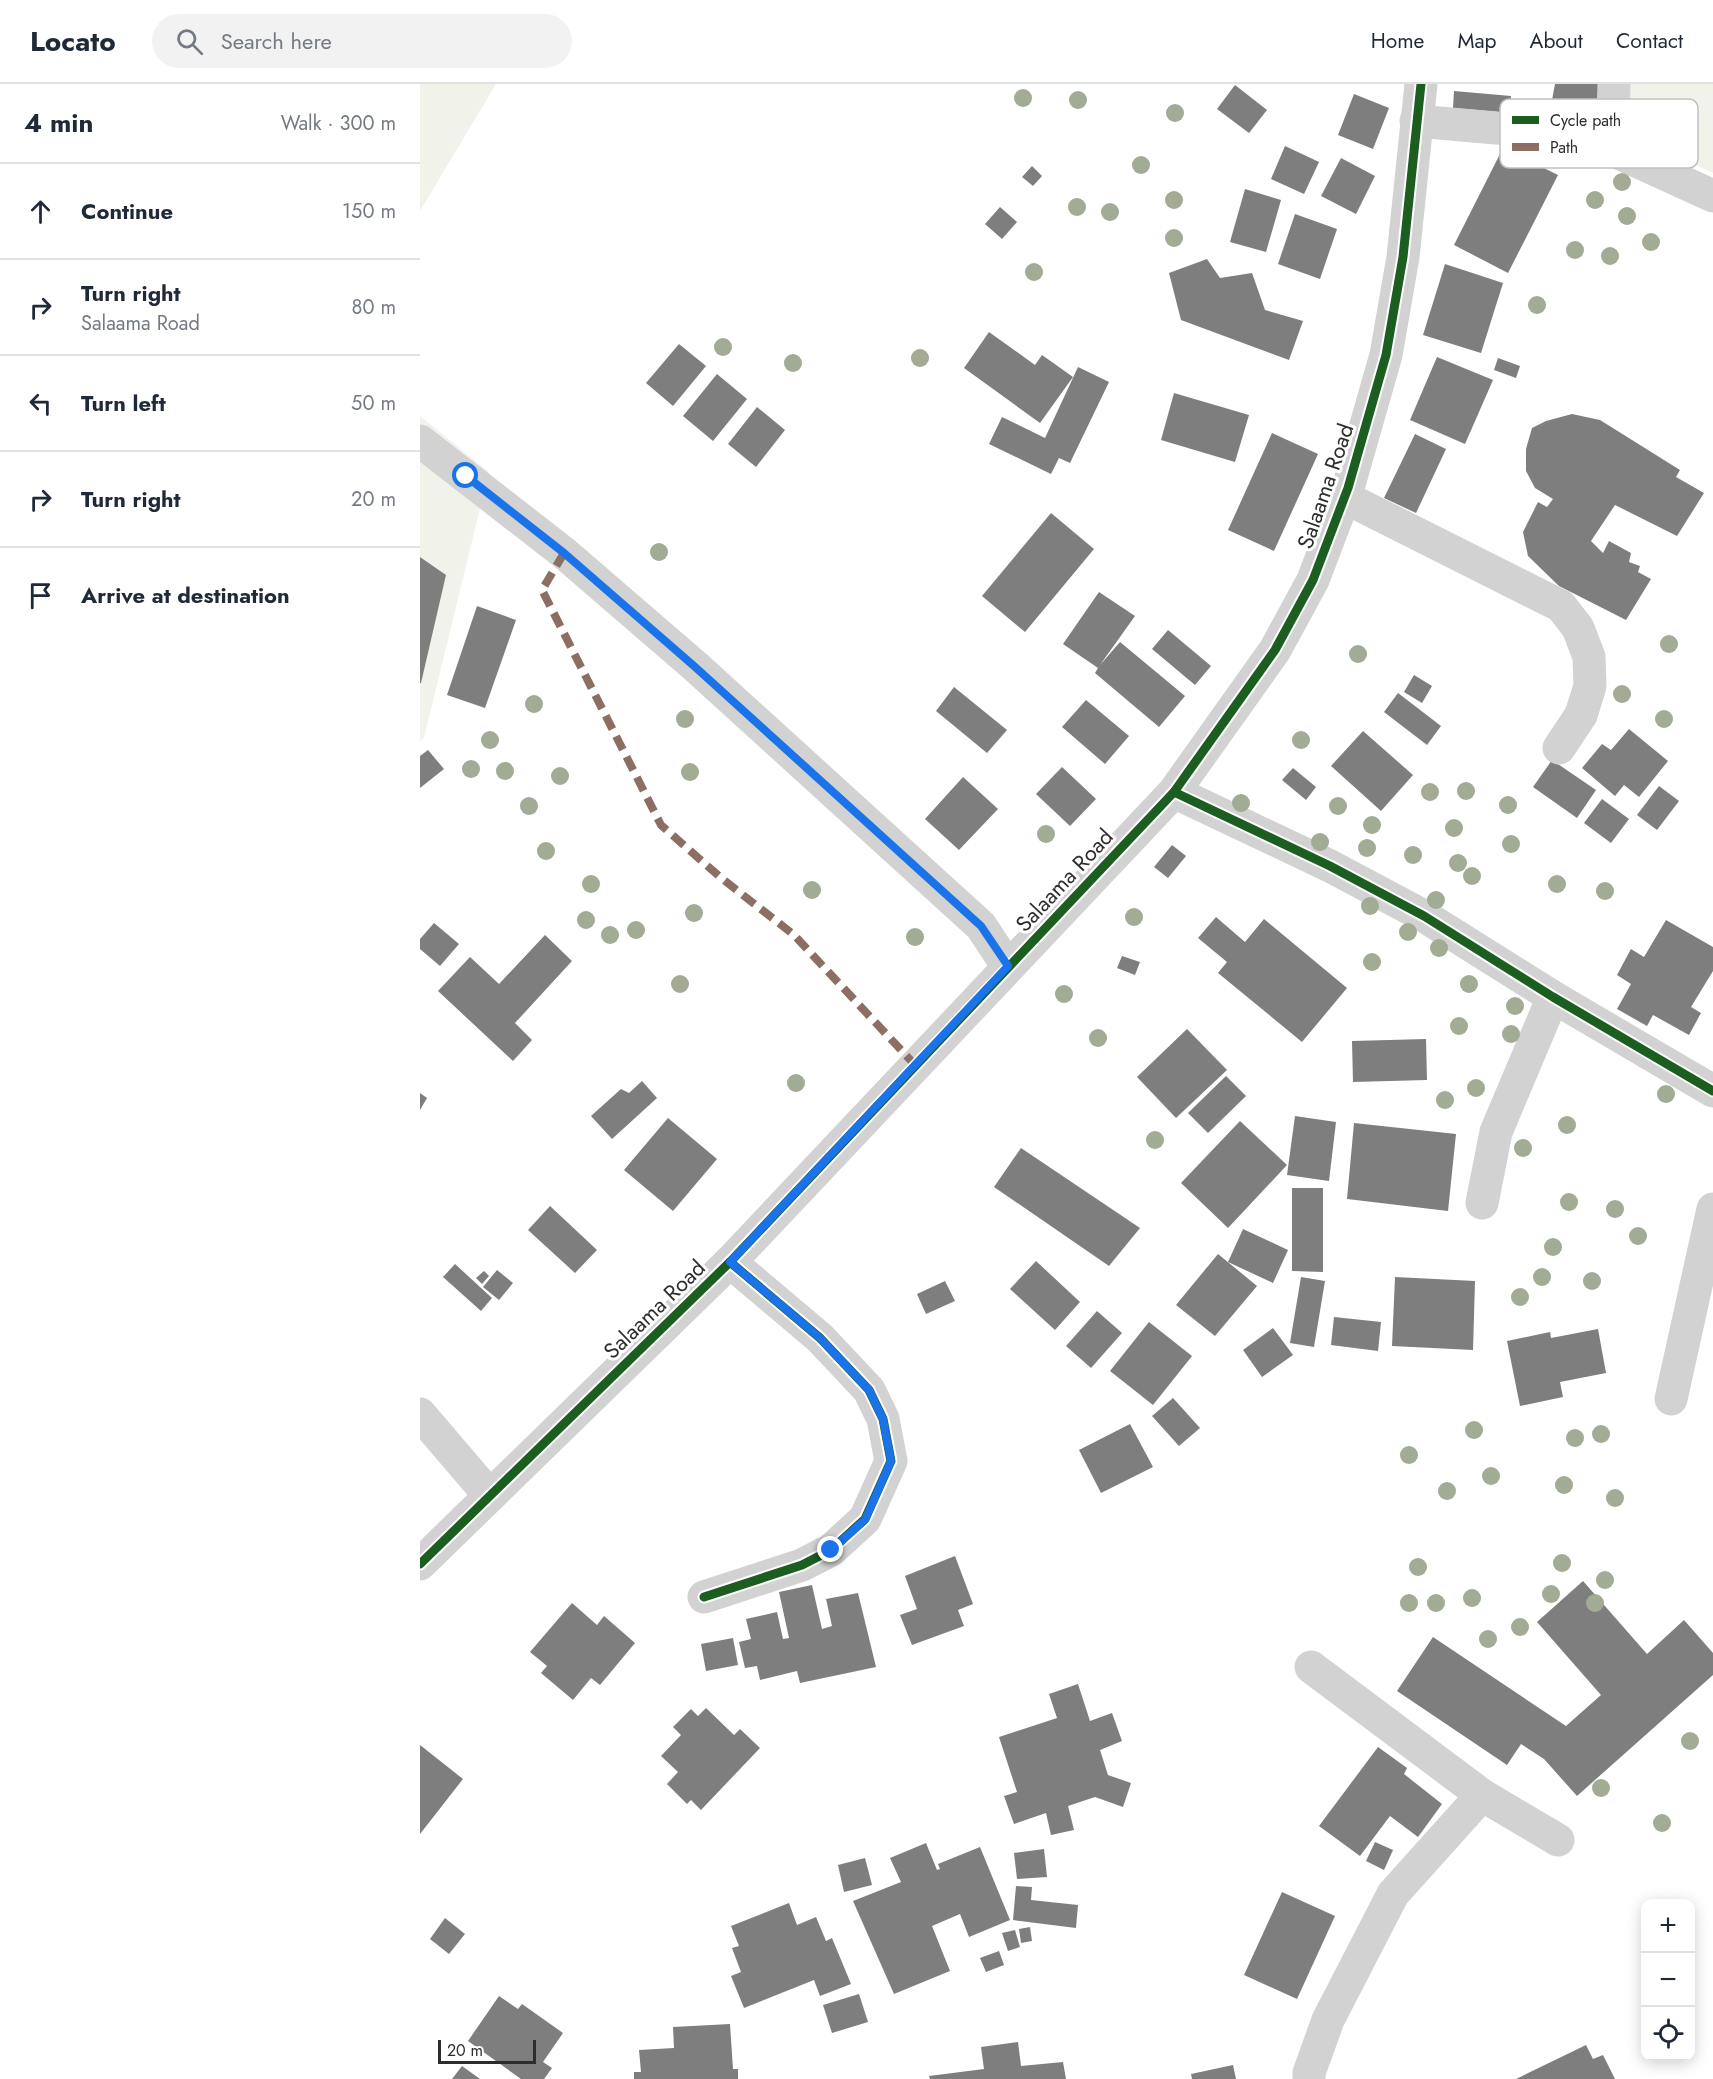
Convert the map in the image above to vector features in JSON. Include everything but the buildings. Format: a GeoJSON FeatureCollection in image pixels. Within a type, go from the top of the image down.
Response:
{"type":"FeatureCollection","features":[{"type":"Feature","properties":{"kind":"street","name":"Salaama Road"},"geometry":{"type":"LineString","coordinates":[[420,1564],[730,1262],[1174,792],[1275,650],[1313,580],[1344,498],[1363,441],[1386,355],[1403,256],[1421,84]]}},
{"type":"Feature","properties":{"kind":"street"},"geometry":{"type":"LineString","coordinates":[[1614,84],[1614,99]]}},
{"type":"Feature","properties":{"kind":"street"},"geometry":{"type":"LineString","coordinates":[[1416,121],[1500,129]]}},
{"type":"Feature","properties":{"kind":"street"},"geometry":{"type":"LineString","coordinates":[[1652,168],[1713,196]]}},
{"type":"Feature","properties":{"kind":"street"},"geometry":{"type":"LineString","coordinates":[[420,441],[564,553],[694,666],[981,926],[1008,966]]}},
{"type":"Feature","properties":{"kind":"street"},"geometry":{"type":"LineString","coordinates":[[1344,498],[1561,606],[1578,628],[1589,657],[1590,686],[1581,715],[1559,748]]}},
{"type":"Feature","properties":{"kind":"street"},"geometry":{"type":"LineString","coordinates":[[1174,792],[1330,866],[1424,916],[1553,997],[1712,1088]]}},
{"type":"Feature","properties":{"kind":"street"},"geometry":{"type":"LineString","coordinates":[[1482,1203],[1496,1132],[1553,997]]}},
{"type":"Feature","properties":{"kind":"street"},"geometry":{"type":"LineString","coordinates":[[1671,1399],[1713,1209]]}},
{"type":"Feature","properties":{"kind":"street"},"geometry":{"type":"LineString","coordinates":[[704,1597],[802,1565],[831,1550],[865,1520],[891,1461],[883,1419],[869,1390],[820,1338],[730,1262]]}},
{"type":"Feature","properties":{"kind":"street"},"geometry":{"type":"LineString","coordinates":[[420,1414],[490,1496]]}},
{"type":"Feature","properties":{"kind":"street"},"geometry":{"type":"LineString","coordinates":[[1311,1667],[1482,1795],[1558,1840]]}},
{"type":"Feature","properties":{"kind":"street"},"geometry":{"type":"LineString","coordinates":[[1309,2079],[1309,2073],[1328,2020],[1393,1894],[1482,1795]]}},
{"type":"Feature","properties":{"kind":"shaded area"},"geometry":{"type":"Polygon","coordinates":[[[420,84],[496,84],[420,211],[420,84]]]}},
{"type":"Feature","properties":{"kind":"shaded area"},"geometry":{"type":"Polygon","coordinates":[[[1627,84],[1713,84],[1713,173],[1698,166],[1698,99],[1627,99],[1627,84]]]}},
{"type":"Feature","properties":{"kind":"shaded area"},"geometry":{"type":"Polygon","coordinates":[[[420,416],[489,472],[424,738],[420,741],[420,416]]]}},
{"type":"Feature","properties":{"kind":"marked path"},"geometry":{"type":"LineString","coordinates":[[564,553],[542,590],[661,825],[720,877],[794,935],[915,1065]]}},
{"type":"Feature","properties":{"kind":"cycle path"},"geometry":{"type":"LineString","coordinates":[[420,1564],[730,1262],[1174,792],[1275,650],[1313,580],[1348,488],[1386,355],[1403,257],[1421,84]]}},
{"type":"Feature","properties":{"kind":"cycle path"},"geometry":{"type":"LineString","coordinates":[[1174,792],[1330,866],[1424,916],[1553,997],[1713,1091]]}},
{"type":"Feature","properties":{"kind":"cycle path"},"geometry":{"type":"LineString","coordinates":[[704,1597],[802,1565],[831,1550],[865,1519],[891,1461],[883,1419],[869,1390],[820,1338],[730,1262]]}},
{"type":"Feature","properties":{"kind":"route"},"geometry":{"type":"LineString","coordinates":[[466,476],[564,553],[694,666],[981,926],[1008,966],[730,1262],[820,1338],[869,1390],[883,1419],[891,1461],[865,1520],[831,1550]]}}]}
